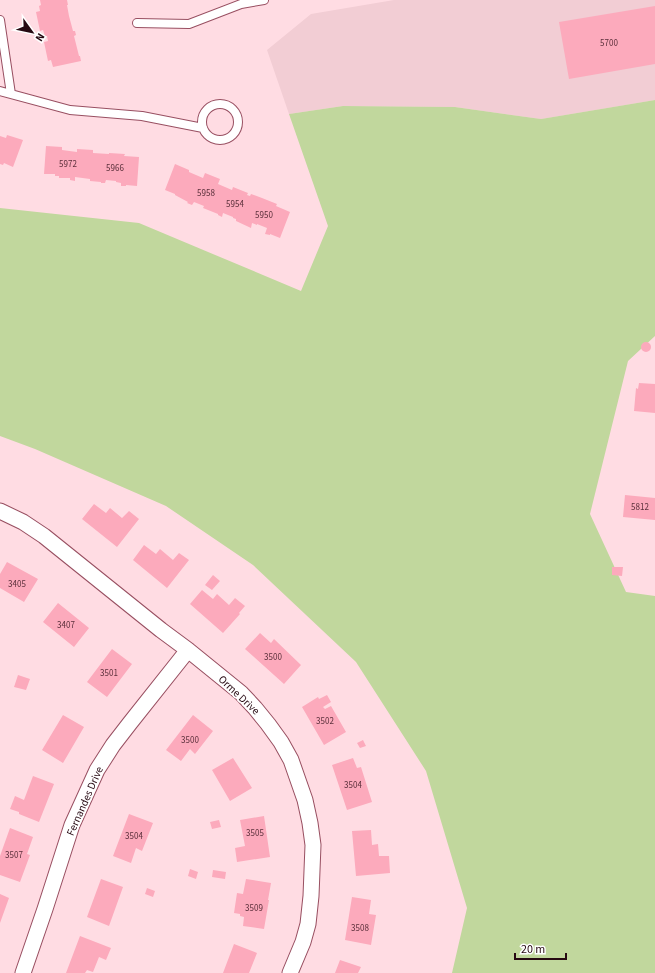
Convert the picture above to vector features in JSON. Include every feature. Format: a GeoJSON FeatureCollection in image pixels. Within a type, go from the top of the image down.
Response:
{"type":"FeatureCollection","features":[{"type":"Feature","properties":{"kind":"street","name":"Orme Drive"},"geometry":{"type":"LineString","coordinates":[[0,511],[23,522],[44,536],[188,650],[241,694],[255,708],[281,742],[291,760],[305,800],[313,845],[312,896],[306,930],[290,973]]}},
{"type":"Feature","properties":{"kind":"street","name":"Fernandes Drive"},"geometry":{"type":"LineString","coordinates":[[23,973],[72,825],[97,770],[130,723],[188,650]]}},
{"type":"Feature","properties":{"kind":"lane"},"geometry":{"type":"LineString","coordinates":[[137,23],[189,24],[241,4],[264,0]]}},
{"type":"Feature","properties":{"kind":"lane"},"geometry":{"type":"LineString","coordinates":[[0,20],[11,94]]}},
{"type":"Feature","properties":{"kind":"lane"},"geometry":{"type":"LineString","coordinates":[[0,90],[70,110],[142,116],[203,128]]}},
{"type":"Feature","properties":{"kind":"lane"},"geometry":{"type":"LineString","coordinates":[[215,104],[230,106],[237,114],[238,125],[236,131],[225,140],[215,140],[209,137],[203,128],[202,121],[204,114],[215,104]]}},
{"type":"Feature","properties":{"kind":"shaded area"},"geometry":{"type":"Polygon","coordinates":[[[394,0],[655,0],[655,100],[541,119],[455,107],[343,106],[289,114],[267,50],[311,14],[394,0]]]}},
{"type":"Feature","properties":{"kind":"green space"},"geometry":{"type":"Polygon","coordinates":[[[655,100],[655,336],[628,361],[590,514],[626,592],[655,596],[655,973],[452,973],[467,908],[426,771],[356,662],[253,565],[166,506],[35,449],[0,436],[0,208],[139,223],[301,291],[328,226],[289,114],[343,106],[455,107],[541,119],[655,100]]]}},
{"type":"Feature","properties":{"kind":"building"},"geometry":{"type":"Polygon","coordinates":[[[40,0],[67,0],[69,16],[73,31],[75,31],[76,35],[74,36],[81,61],[53,67],[51,60],[48,61],[44,42],[48,41],[47,36],[45,36],[43,30],[40,31],[36,12],[40,11],[40,0]]]}},
{"type":"Feature","properties":{"kind":"building"},"geometry":{"type":"Polygon","coordinates":[[[655,6],[655,64],[569,79],[559,22],[655,6]]]}},
{"type":"Feature","properties":{"kind":"building"},"geometry":{"type":"Polygon","coordinates":[[[7,135],[23,140],[13,167],[4,163],[3,165],[0,164],[0,136],[6,138],[7,135]]]}},
{"type":"Feature","properties":{"kind":"building"},"geometry":{"type":"Polygon","coordinates":[[[46,146],[62,147],[62,150],[77,152],[77,149],[93,150],[93,153],[125,154],[124,156],[139,157],[137,186],[121,186],[121,183],[116,181],[106,180],[105,183],[101,183],[90,181],[90,179],[75,177],[75,181],[70,180],[70,178],[59,178],[59,176],[55,176],[55,174],[44,174],[46,146]]]}},
{"type":"Feature","properties":{"kind":"building"},"geometry":{"type":"Polygon","coordinates":[[[175,164],[203,178],[205,173],[220,179],[218,184],[232,190],[233,187],[248,193],[247,195],[250,196],[251,194],[262,198],[277,204],[276,206],[290,212],[280,238],[270,234],[265,234],[267,228],[252,223],[251,228],[223,213],[222,217],[194,202],[192,205],[187,203],[188,202],[175,194],[165,190],[175,164]]]}},
{"type":"Feature","properties":{"kind":"building"},"geometry":{"type":"Polygon","coordinates":[[[644,342],[648,342],[650,343],[650,351],[644,352],[641,349],[641,345],[644,342]]]}},
{"type":"Feature","properties":{"kind":"building"},"geometry":{"type":"Polygon","coordinates":[[[639,383],[655,384],[655,413],[634,411],[636,388],[638,389],[639,383]]]}},
{"type":"Feature","properties":{"kind":"building"},"geometry":{"type":"Polygon","coordinates":[[[625,495],[655,498],[655,520],[623,517],[625,495]]]}},
{"type":"Feature","properties":{"kind":"building"},"geometry":{"type":"Polygon","coordinates":[[[94,504],[106,513],[110,508],[122,518],[129,511],[139,519],[117,547],[82,519],[94,504]]]}},
{"type":"Feature","properties":{"kind":"building"},"geometry":{"type":"Polygon","coordinates":[[[144,545],[156,554],[160,549],[173,560],[179,553],[189,560],[167,588],[133,560],[144,545]]]}},
{"type":"Feature","properties":{"kind":"building"},"geometry":{"type":"Polygon","coordinates":[[[7,562],[38,579],[24,602],[0,588],[0,574],[7,562]]]}},
{"type":"Feature","properties":{"kind":"building"},"geometry":{"type":"Polygon","coordinates":[[[612,567],[623,567],[622,576],[612,575],[612,567]]]}},
{"type":"Feature","properties":{"kind":"building"},"geometry":{"type":"Polygon","coordinates":[[[213,575],[220,581],[212,590],[205,585],[213,575]]]}},
{"type":"Feature","properties":{"kind":"building"},"geometry":{"type":"Polygon","coordinates":[[[202,590],[213,599],[217,594],[229,605],[235,598],[245,606],[223,633],[190,604],[202,590]]]}},
{"type":"Feature","properties":{"kind":"building"},"geometry":{"type":"Polygon","coordinates":[[[58,603],[89,628],[74,647],[43,622],[58,603]]]}},
{"type":"Feature","properties":{"kind":"building"},"geometry":{"type":"Polygon","coordinates":[[[260,633],[271,643],[274,639],[301,665],[284,684],[245,649],[260,633]]]}},
{"type":"Feature","properties":{"kind":"building"},"geometry":{"type":"Polygon","coordinates":[[[112,649],[132,664],[107,697],[87,682],[112,649]]]}},
{"type":"Feature","properties":{"kind":"building"},"geometry":{"type":"Polygon","coordinates":[[[18,675],[30,679],[26,690],[14,687],[18,675]]]}},
{"type":"Feature","properties":{"kind":"building"},"geometry":{"type":"Polygon","coordinates":[[[327,695],[331,702],[323,707],[325,709],[331,706],[346,732],[324,745],[302,707],[318,697],[319,699],[327,695]]]}},
{"type":"Feature","properties":{"kind":"building"},"geometry":{"type":"Polygon","coordinates":[[[63,715],[84,727],[63,763],[42,750],[63,715]]]}},
{"type":"Feature","properties":{"kind":"building"},"geometry":{"type":"Polygon","coordinates":[[[193,715],[213,731],[195,754],[190,749],[181,761],[166,750],[193,715]]]}},
{"type":"Feature","properties":{"kind":"building"},"geometry":{"type":"Polygon","coordinates":[[[363,740],[366,746],[360,748],[357,743],[363,740]]]}},
{"type":"Feature","properties":{"kind":"building"},"geometry":{"type":"Polygon","coordinates":[[[233,758],[252,788],[230,801],[212,770],[233,758]]]}},
{"type":"Feature","properties":{"kind":"building"},"geometry":{"type":"Polygon","coordinates":[[[353,758],[357,768],[361,767],[372,802],[347,810],[332,765],[353,758]]]}},
{"type":"Feature","properties":{"kind":"building"},"geometry":{"type":"Polygon","coordinates":[[[33,776],[54,784],[39,822],[10,809],[15,796],[24,800],[33,776]]]}},
{"type":"Feature","properties":{"kind":"building"},"geometry":{"type":"Polygon","coordinates":[[[129,814],[153,823],[142,851],[136,848],[131,863],[113,856],[129,814]]]}},
{"type":"Feature","properties":{"kind":"building"},"geometry":{"type":"Polygon","coordinates":[[[264,816],[270,857],[237,862],[235,848],[245,846],[240,820],[264,816]]]}},
{"type":"Feature","properties":{"kind":"building"},"geometry":{"type":"Polygon","coordinates":[[[219,820],[221,827],[212,829],[210,822],[219,820]]]}},
{"type":"Feature","properties":{"kind":"building"},"geometry":{"type":"Polygon","coordinates":[[[10,828],[33,837],[27,854],[30,855],[20,882],[0,875],[0,856],[10,828]]]}},
{"type":"Feature","properties":{"kind":"building"},"geometry":{"type":"Polygon","coordinates":[[[371,830],[372,845],[378,844],[379,856],[389,856],[390,873],[356,876],[352,831],[371,830]]]}},
{"type":"Feature","properties":{"kind":"building"},"geometry":{"type":"Polygon","coordinates":[[[190,869],[198,872],[196,879],[188,876],[190,869]]]}},
{"type":"Feature","properties":{"kind":"building"},"geometry":{"type":"Polygon","coordinates":[[[213,870],[226,872],[225,879],[212,877],[213,870]]]}},
{"type":"Feature","properties":{"kind":"building"},"geometry":{"type":"Polygon","coordinates":[[[101,879],[123,887],[109,926],[87,917],[101,879]]]}},
{"type":"Feature","properties":{"kind":"building"},"geometry":{"type":"Polygon","coordinates":[[[246,879],[271,883],[264,929],[243,926],[244,917],[240,916],[240,914],[234,913],[237,893],[243,894],[246,879]]]}},
{"type":"Feature","properties":{"kind":"building"},"geometry":{"type":"Polygon","coordinates":[[[147,888],[155,891],[153,897],[145,894],[147,888]]]}},
{"type":"Feature","properties":{"kind":"building"},"geometry":{"type":"Polygon","coordinates":[[[0,894],[9,898],[0,923],[0,894]]]}},
{"type":"Feature","properties":{"kind":"building"},"geometry":{"type":"Polygon","coordinates":[[[352,897],[371,900],[369,914],[376,915],[371,945],[345,940],[352,897]]]}},
{"type":"Feature","properties":{"kind":"building"},"geometry":{"type":"Polygon","coordinates":[[[80,936],[111,948],[106,960],[99,957],[93,972],[87,970],[85,973],[66,973],[80,936]]]}},
{"type":"Feature","properties":{"kind":"building"},"geometry":{"type":"Polygon","coordinates":[[[234,944],[257,953],[249,973],[223,973],[234,944]]]}},
{"type":"Feature","properties":{"kind":"building"},"geometry":{"type":"Polygon","coordinates":[[[340,960],[361,967],[358,973],[335,973],[340,960]]]}}]}
